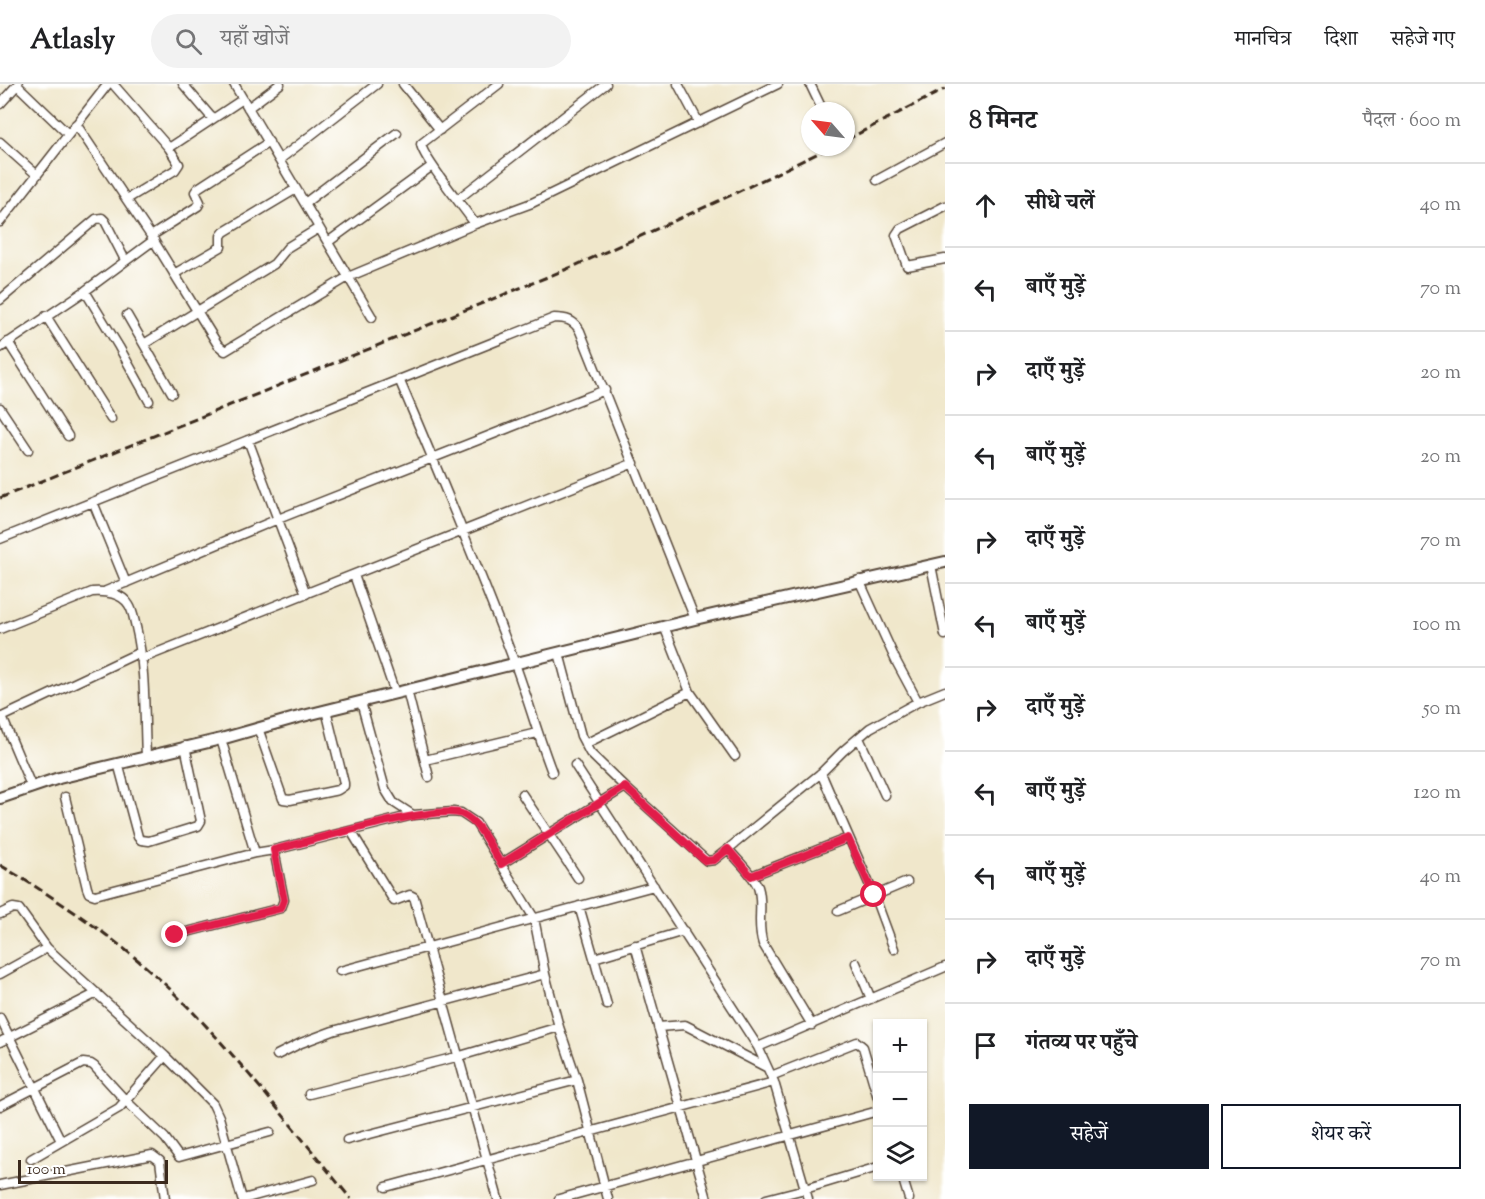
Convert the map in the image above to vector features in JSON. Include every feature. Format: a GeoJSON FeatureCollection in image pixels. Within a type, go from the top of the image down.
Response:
{"type":"FeatureCollection","features":[{"type":"Feature","properties":{"kind":"street"},"geometry":{"type":"LineString","coordinates":[[0,222],[108,84]]}},
{"type":"Feature","properties":{"kind":"street"},"geometry":{"type":"LineString","coordinates":[[113,84],[178,161],[178,167],[127,199]]}},
{"type":"Feature","properties":{"kind":"street"},"geometry":{"type":"LineString","coordinates":[[183,84],[212,118]]}},
{"type":"Feature","properties":{"kind":"street"},"geometry":{"type":"LineString","coordinates":[[234,84],[372,317]]}},
{"type":"Feature","properties":{"kind":"street"},"geometry":{"type":"LineString","coordinates":[[248,108],[280,84]]}},
{"type":"Feature","properties":{"kind":"street"},"geometry":{"type":"LineString","coordinates":[[279,160],[377,84]]}},
{"type":"Feature","properties":{"kind":"street"},"geometry":{"type":"LineString","coordinates":[[403,84],[440,130]]}},
{"type":"Feature","properties":{"kind":"street"},"geometry":{"type":"LineString","coordinates":[[475,224],[432,166],[421,144],[499,84]]}},
{"type":"Feature","properties":{"kind":"street"},"geometry":{"type":"LineString","coordinates":[[458,199],[606,84]]}},
{"type":"Feature","properties":{"kind":"street"},"geometry":{"type":"LineString","coordinates":[[593,94],[616,84]]}},
{"type":"Feature","properties":{"kind":"street"},"geometry":{"type":"LineString","coordinates":[[678,84],[699,123]]}},
{"type":"Feature","properties":{"kind":"street"},"geometry":{"type":"LineString","coordinates":[[76,124],[127,199],[218,345],[225,351],[348,277],[532,203],[778,84]]}},
{"type":"Feature","properties":{"kind":"street"},"geometry":{"type":"LineString","coordinates":[[810,84],[819,102]]}},
{"type":"Feature","properties":{"kind":"street"},"geometry":{"type":"LineString","coordinates":[[0,104],[18,85],[68,134]]}},
{"type":"Feature","properties":{"kind":"street"},"geometry":{"type":"LineString","coordinates":[[169,148],[243,99]]}},
{"type":"Feature","properties":{"kind":"street"},"geometry":{"type":"LineString","coordinates":[[305,203],[397,133]]}},
{"type":"Feature","properties":{"kind":"street"},"geometry":{"type":"LineString","coordinates":[[0,142],[37,175]]}},
{"type":"Feature","properties":{"kind":"street"},"geometry":{"type":"LineString","coordinates":[[0,348],[85,291],[152,238],[198,206],[200,202],[195,192],[198,188],[269,142]]}},
{"type":"Feature","properties":{"kind":"street"},"geometry":{"type":"LineString","coordinates":[[877,180],[945,143]]}},
{"type":"Feature","properties":{"kind":"street"},"geometry":{"type":"LineString","coordinates":[[328,242],[432,166]]}},
{"type":"Feature","properties":{"kind":"street"},"geometry":{"type":"LineString","coordinates":[[174,274],[221,247],[221,236],[224,232],[296,189]]}},
{"type":"Feature","properties":{"kind":"street"},"geometry":{"type":"LineString","coordinates":[[945,206],[900,229],[896,235],[905,264],[908,266],[945,260]]}},
{"type":"Feature","properties":{"kind":"street"},"geometry":{"type":"LineString","coordinates":[[0,300],[99,218],[105,220],[125,260]]}},
{"type":"Feature","properties":{"kind":"street"},"geometry":{"type":"LineString","coordinates":[[144,344],[274,264],[288,247],[319,228]]}},
{"type":"Feature","properties":{"kind":"street"},"geometry":{"type":"LineString","coordinates":[[85,291],[149,401]]}},
{"type":"Feature","properties":{"kind":"street"},"geometry":{"type":"LineString","coordinates":[[127,315],[172,393]]}},
{"type":"Feature","properties":{"kind":"street"},"geometry":{"type":"LineString","coordinates":[[45,316],[111,419]]}},
{"type":"Feature","properties":{"kind":"street"},"geometry":{"type":"LineString","coordinates":[[0,539],[554,318],[562,318],[576,323],[605,390],[695,619]]}},
{"type":"Feature","properties":{"kind":"street"},"geometry":{"type":"LineString","coordinates":[[8,342],[68,436]]}},
{"type":"Feature","properties":{"kind":"street"},"geometry":{"type":"LineString","coordinates":[[399,379],[463,531],[515,665],[552,772]]}},
{"type":"Feature","properties":{"kind":"street"},"geometry":{"type":"LineString","coordinates":[[0,629],[92,592],[106,591],[278,519],[605,390]]}},
{"type":"Feature","properties":{"kind":"street"},"geometry":{"type":"LineString","coordinates":[[0,408],[28,450]]}},
{"type":"Feature","properties":{"kind":"street"},"geometry":{"type":"LineString","coordinates":[[248,440],[306,594]]}},
{"type":"Feature","properties":{"kind":"street"},"geometry":{"type":"LineString","coordinates":[[32,788],[1,717],[141,656],[306,594],[634,463]]}},
{"type":"Feature","properties":{"kind":"street"},"geometry":{"type":"LineString","coordinates":[[93,502],[126,583]]}},
{"type":"Feature","properties":{"kind":"street"},"geometry":{"type":"LineString","coordinates":[[0,798],[59,778],[221,739],[326,710],[515,665],[664,626],[945,562]]}},
{"type":"Feature","properties":{"kind":"street"},"geometry":{"type":"LineString","coordinates":[[931,565],[945,635]]}},
{"type":"Feature","properties":{"kind":"street"},"geometry":{"type":"LineString","coordinates":[[354,575],[395,693]]}},
{"type":"Feature","properties":{"kind":"street"},"geometry":{"type":"LineString","coordinates":[[859,580],[896,662],[918,702]]}},
{"type":"Feature","properties":{"kind":"street"},"geometry":{"type":"LineString","coordinates":[[106,591],[123,598],[129,605],[141,656],[146,756]]}},
{"type":"Feature","properties":{"kind":"street"},"geometry":{"type":"LineString","coordinates":[[664,626],[690,692],[735,756]]}},
{"type":"Feature","properties":{"kind":"street"},"geometry":{"type":"LineString","coordinates":[[559,653],[585,744],[597,760],[706,861],[714,860],[728,849],[821,773],[870,728],[918,702],[945,691]]}},
{"type":"Feature","properties":{"kind":"street"},"geometry":{"type":"LineString","coordinates":[[407,690],[429,777]]}},
{"type":"Feature","properties":{"kind":"street"},"geometry":{"type":"LineString","coordinates":[[585,744],[690,692]]}},
{"type":"Feature","properties":{"kind":"street"},"geometry":{"type":"LineString","coordinates":[[361,702],[385,789],[393,801],[413,815]]}},
{"type":"Feature","properties":{"kind":"street"},"geometry":{"type":"LineString","coordinates":[[258,729],[283,799],[290,800],[338,790],[344,786],[344,783],[326,710]]}},
{"type":"Feature","properties":{"kind":"street"},"geometry":{"type":"LineString","coordinates":[[425,760],[537,733]]}},
{"type":"Feature","properties":{"kind":"street"},"geometry":{"type":"LineString","coordinates":[[858,738],[885,795]]}},
{"type":"Feature","properties":{"kind":"street"},"geometry":{"type":"LineString","coordinates":[[221,739],[255,853]]}},
{"type":"Feature","properties":{"kind":"street"},"geometry":{"type":"LineString","coordinates":[[118,763],[138,837],[149,841],[198,826],[201,821],[185,746]]}},
{"type":"Feature","properties":{"kind":"street"},"geometry":{"type":"LineString","coordinates":[[575,765],[758,1047],[772,1079],[791,1136],[808,1199]]}},
{"type":"Feature","properties":{"kind":"street"},"geometry":{"type":"LineString","coordinates":[[821,773],[874,895],[894,949]]}},
{"type":"Feature","properties":{"kind":"street"},"geometry":{"type":"LineString","coordinates":[[501,864],[625,787]]}},
{"type":"Feature","properties":{"kind":"street"},"geometry":{"type":"LineString","coordinates":[[522,794],[578,878]]}},
{"type":"Feature","properties":{"kind":"street"},"geometry":{"type":"LineString","coordinates":[[65,797],[87,888],[89,893],[95,895],[413,815],[461,813],[476,823],[534,918],[545,974],[559,1027],[577,1080],[608,1199]]}},
{"type":"Feature","properties":{"kind":"street"},"geometry":{"type":"LineString","coordinates":[[351,831],[394,901],[398,902],[410,895],[414,897],[498,1199]]}},
{"type":"Feature","properties":{"kind":"street"},"geometry":{"type":"LineString","coordinates":[[751,876],[848,838]]}},
{"type":"Feature","properties":{"kind":"street"},"geometry":{"type":"LineString","coordinates":[[728,849],[751,876],[759,890],[759,932],[763,944],[812,1025]]}},
{"type":"Feature","properties":{"kind":"street"},"geometry":{"type":"LineString","coordinates":[[175,935],[281,908],[284,900],[274,850]]}},
{"type":"Feature","properties":{"kind":"street"},"geometry":{"type":"LineString","coordinates":[[838,911],[907,882]]}},
{"type":"Feature","properties":{"kind":"street"},"geometry":{"type":"LineString","coordinates":[[340,971],[654,886]]}},
{"type":"Feature","properties":{"kind":"street"},"geometry":{"type":"LineString","coordinates":[[579,906],[607,1005]]}},
{"type":"Feature","properties":{"kind":"street"},"geometry":{"type":"LineString","coordinates":[[0,914],[13,908],[20,909],[47,948],[165,1056],[213,1104],[219,1117],[243,1199],[313,1180]]}},
{"type":"Feature","properties":{"kind":"street"},"geometry":{"type":"LineString","coordinates":[[594,958],[684,931]]}},
{"type":"Feature","properties":{"kind":"street"},"geometry":{"type":"LineString","coordinates":[[635,945],[707,1199]]}},
{"type":"Feature","properties":{"kind":"street"},"geometry":{"type":"LineString","coordinates":[[0,974],[47,948]]}},
{"type":"Feature","properties":{"kind":"street"},"geometry":{"type":"LineString","coordinates":[[856,963],[871,999]]}},
{"type":"Feature","properties":{"kind":"street"},"geometry":{"type":"LineString","coordinates":[[758,1047],[945,967]]}},
{"type":"Feature","properties":{"kind":"street"},"geometry":{"type":"LineString","coordinates":[[277,1055],[301,1042],[333,1030],[545,974]]}},
{"type":"Feature","properties":{"kind":"street"},"geometry":{"type":"LineString","coordinates":[[0,1042],[97,993]]}},
{"type":"Feature","properties":{"kind":"street"},"geometry":{"type":"LineString","coordinates":[[0,1018],[61,1141]]}},
{"type":"Feature","properties":{"kind":"street"},"geometry":{"type":"LineString","coordinates":[[658,1027],[685,1025],[766,1067]]}},
{"type":"Feature","properties":{"kind":"street"},"geometry":{"type":"LineString","coordinates":[[309,1094],[460,1056],[559,1027]]}},
{"type":"Feature","properties":{"kind":"street"},"geometry":{"type":"LineString","coordinates":[[386,1187],[680,1107],[772,1079],[857,1042],[861,1043],[873,1082]]}},
{"type":"Feature","properties":{"kind":"street"},"geometry":{"type":"LineString","coordinates":[[31,1159],[119,1108],[165,1056]]}},
{"type":"Feature","properties":{"kind":"street"},"geometry":{"type":"LineString","coordinates":[[0,1106],[87,1063],[94,1066],[165,1138],[179,1157],[270,1132]]}},
{"type":"Feature","properties":{"kind":"street"},"geometry":{"type":"LineString","coordinates":[[347,1140],[577,1080]]}},
{"type":"Feature","properties":{"kind":"street"},"geometry":{"type":"LineString","coordinates":[[559,1199],[873,1111]]}},
{"type":"Feature","properties":{"kind":"street"},"geometry":{"type":"LineString","coordinates":[[0,1185],[152,1155],[160,1161],[165,1199]]}},
{"type":"Feature","properties":{"kind":"street"},"geometry":{"type":"LineString","coordinates":[[766,1199],[806,1190],[873,1169]]}},
{"type":"Feature","properties":{"kind":"street"},"geometry":{"type":"LineString","coordinates":[[904,1181],[909,1199]]}},
{"type":"Feature","properties":{"kind":"railway"},"geometry":{"type":"LineString","coordinates":[[855,135],[945,89]]}},
{"type":"Feature","properties":{"kind":"railway"},"geometry":{"type":"LineString","coordinates":[[0,498],[572,267],[812,156]]}},
{"type":"Feature","properties":{"kind":"railway"},"geometry":{"type":"LineString","coordinates":[[0,865],[92,924],[176,995],[244,1069],[351,1199]]}},
{"type":"Feature","properties":{"kind":"route"},"geometry":{"type":"LineString","coordinates":[[175,935],[281,908],[284,900],[274,850],[413,815],[453,812],[461,813],[476,823],[501,864],[625,787],[706,861],[714,860],[728,849],[751,876],[848,838],[874,895]]}}]}
